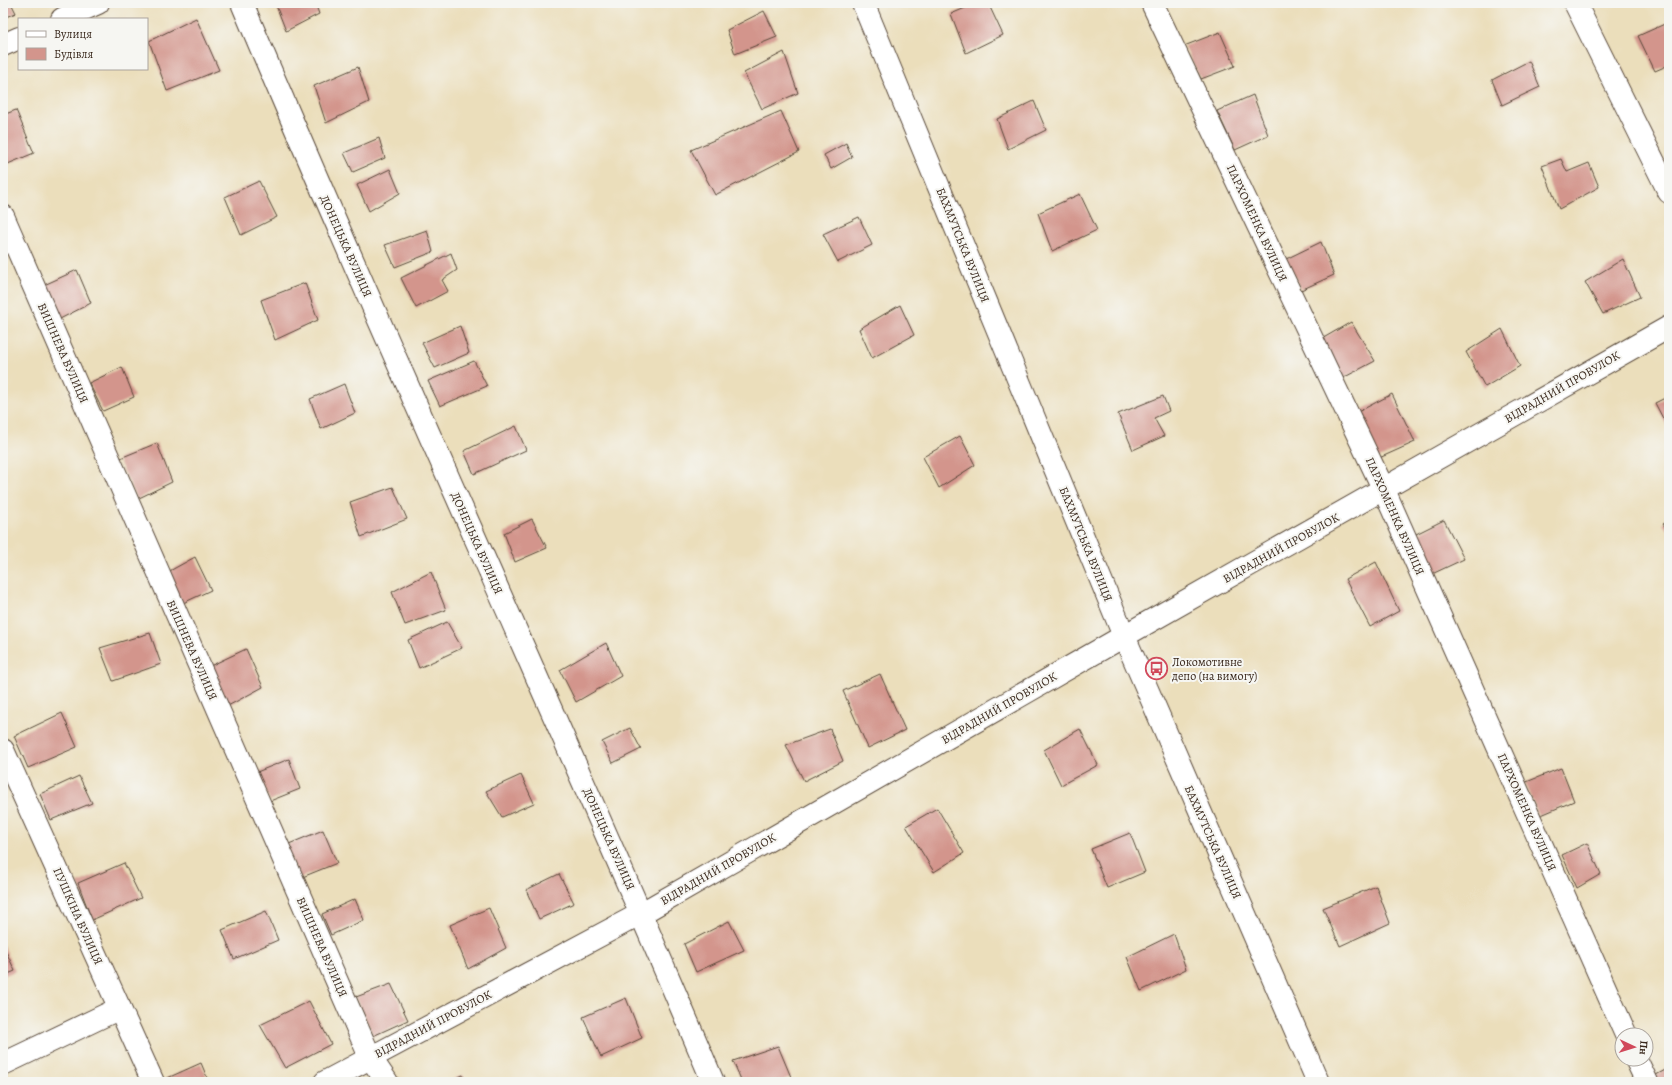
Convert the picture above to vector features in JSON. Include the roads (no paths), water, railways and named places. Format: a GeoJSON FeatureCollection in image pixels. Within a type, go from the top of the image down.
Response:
{"type":"FeatureCollection","features":[{"type":"Feature","properties":{"kind":"street"},"geometry":{"type":"LineString","coordinates":[[64,18],[98,3]]}},
{"type":"Feature","properties":{"kind":"street","name":"ДОНЕЦЬКА ВУЛИЦЯ"},"geometry":{"type":"LineString","coordinates":[[242,3],[310,166],[642,913],[713,1082]]}},
{"type":"Feature","properties":{"kind":"street","name":"БАХМУТСЬКА ВУЛИЦЯ"},"geometry":{"type":"LineString","coordinates":[[863,3],[1124,636],[1318,1082]]}},
{"type":"Feature","properties":{"kind":"street","name":"ПАРХОМЕНКА ВУЛИЦЯ"},"geometry":{"type":"LineString","coordinates":[[1152,3],[1384,490],[1622,1027]]}},
{"type":"Feature","properties":{"kind":"street"},"geometry":{"type":"LineString","coordinates":[[1575,3],[1669,192]]}},
{"type":"Feature","properties":{"kind":"street"},"geometry":{"type":"LineString","coordinates":[[3,45],[18,38]]}},
{"type":"Feature","properties":{"kind":"street","name":"ВИШНЕВА ВУЛИЦЯ"},"geometry":{"type":"LineString","coordinates":[[3,216],[370,1057],[387,1082]]}},
{"type":"Feature","properties":{"kind":"street","name":"ВІДРАДНИЙ ПРОВУЛОК"},"geometry":{"type":"LineString","coordinates":[[325,1082],[642,913],[1124,636],[1384,490],[1625,350],[1669,327]]}},
{"type":"Feature","properties":{"kind":"street","name":"ПУШКІНА ВУЛИЦЯ"},"geometry":{"type":"LineString","coordinates":[[3,750],[153,1082]]}},
{"type":"Feature","properties":{"kind":"street"},"geometry":{"type":"LineString","coordinates":[[3,1064],[120,1008]]}},
{"type":"Feature","properties":{"kind":"street"},"geometry":{"type":"LineString","coordinates":[[1640,1067],[1647,1082]]}},
{"type":"Feature","properties":{"kind":"place","name":"Локомотивне депо (на вимогу)"},"geometry":{"type":"Point","coordinates":[1157,669]}}]}
